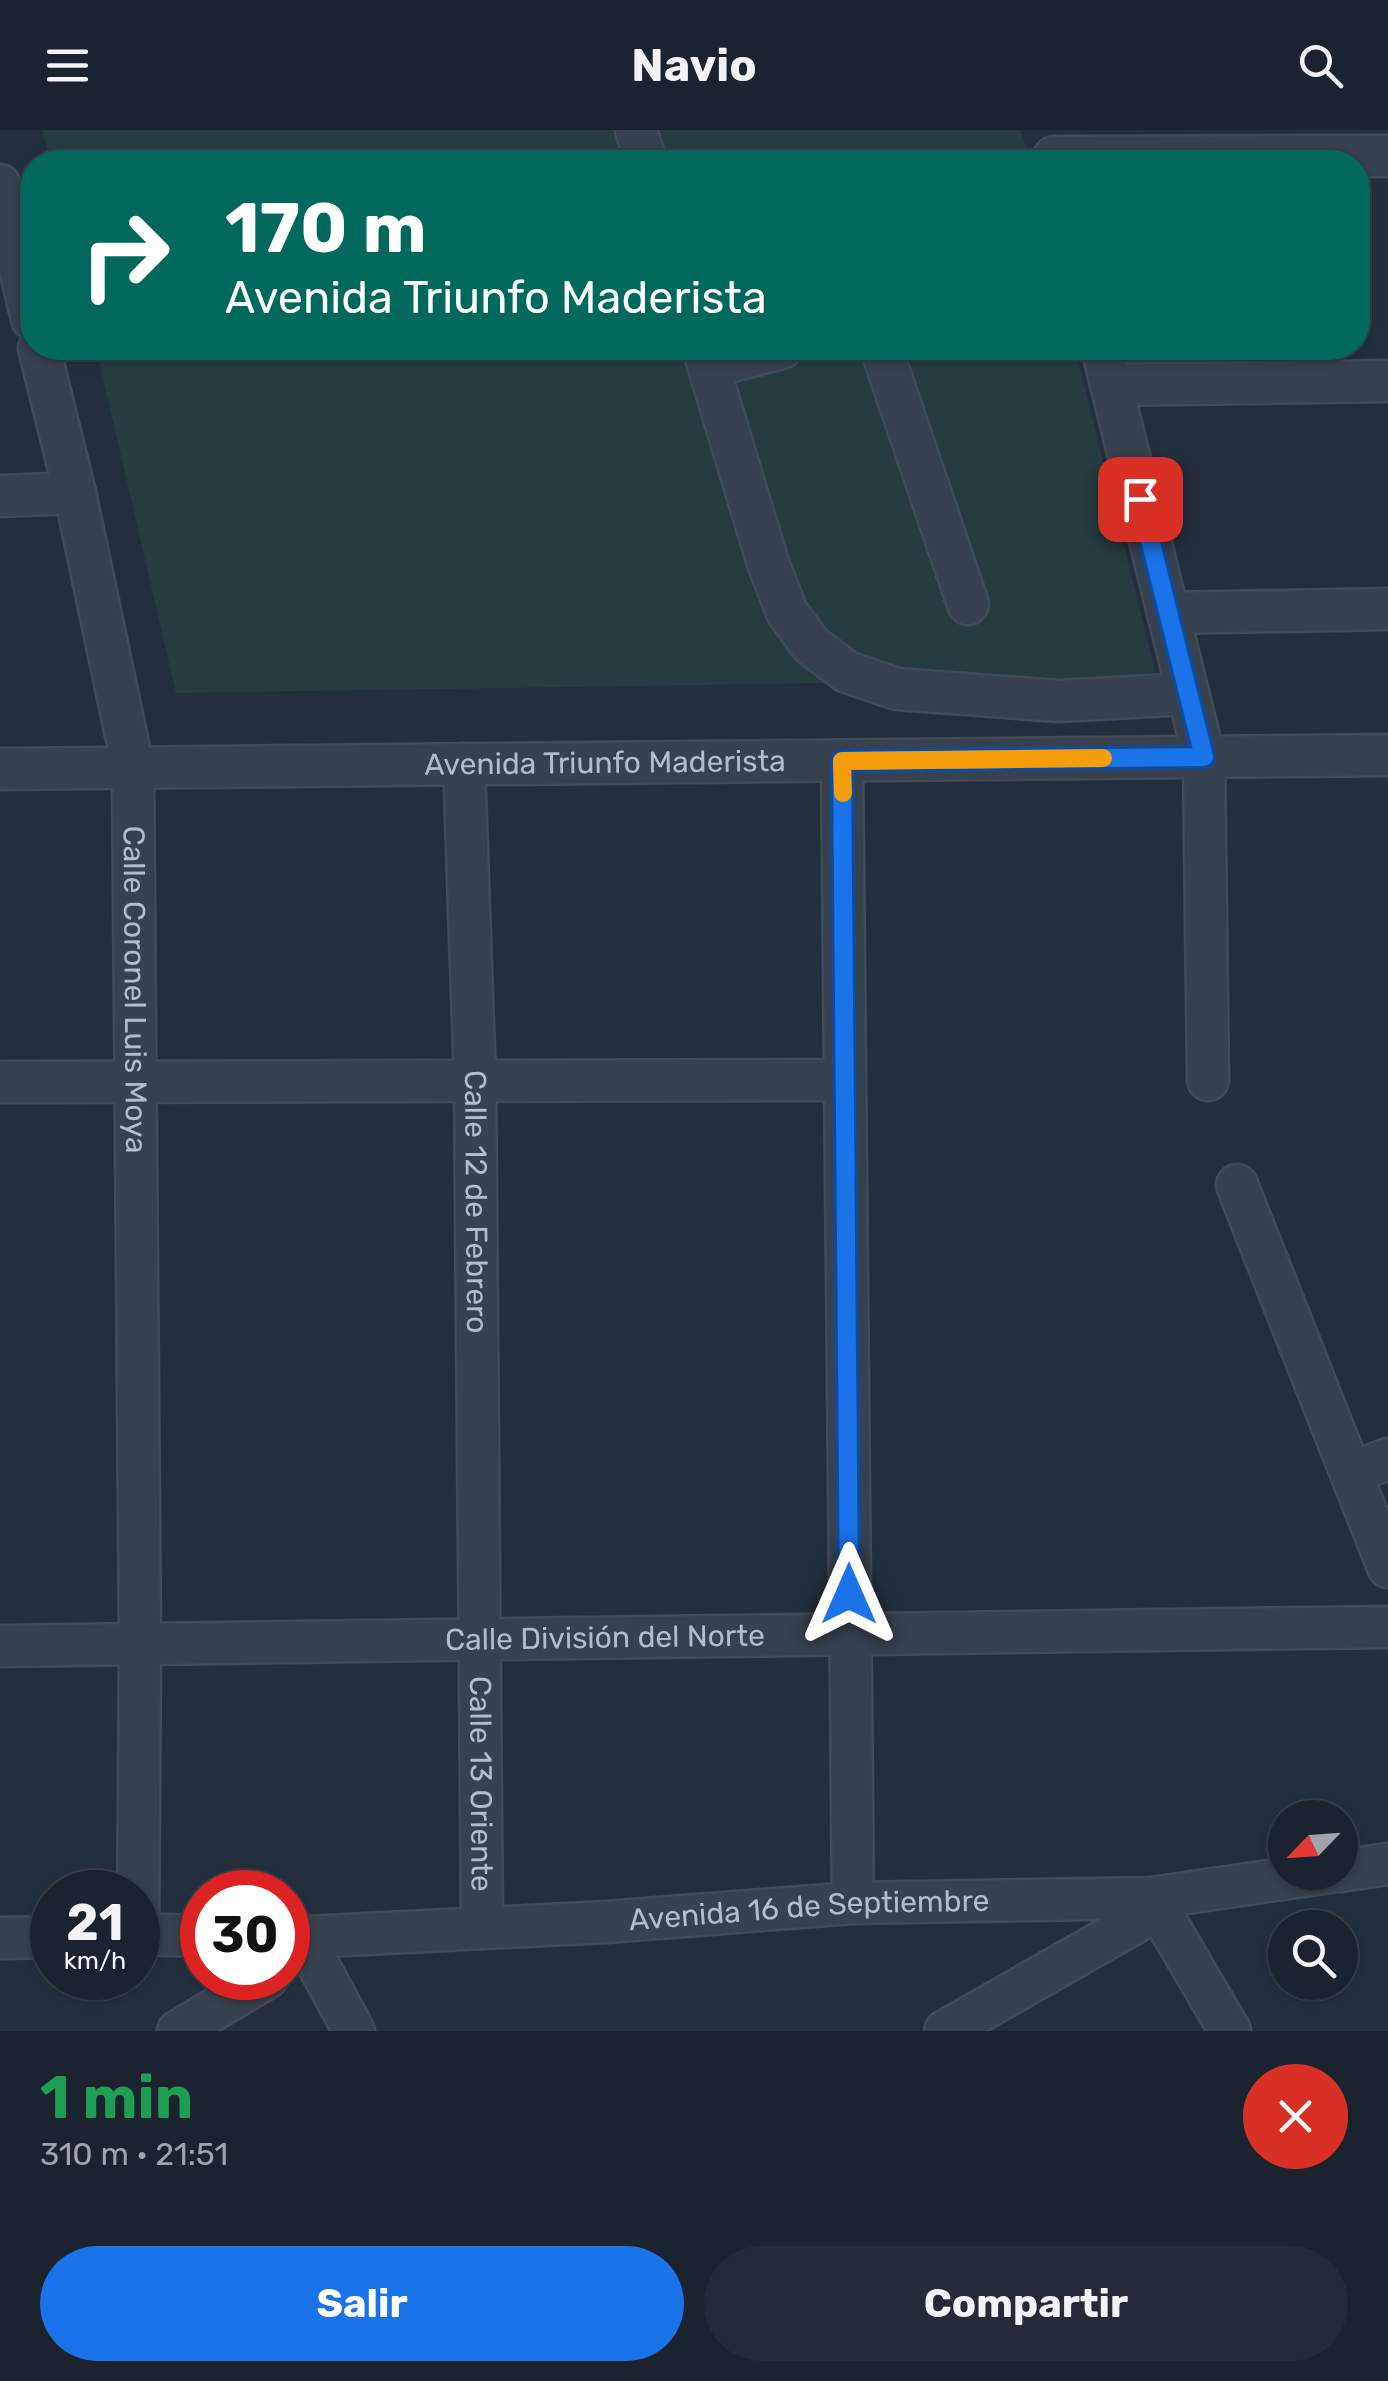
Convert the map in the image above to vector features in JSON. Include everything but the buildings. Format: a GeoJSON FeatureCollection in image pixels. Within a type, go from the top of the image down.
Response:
{"type":"FeatureCollection","features":[{"type":"Feature","properties":{"kind":"street"},"geometry":{"type":"LineString","coordinates":[[0,185],[5,226],[20,278]]}},
{"type":"Feature","properties":{"kind":"street","name":"Calle Coronel Luis Moya"},"geometry":{"type":"LineString","coordinates":[[42,360],[134,768],[138,1870]]}},
{"type":"Feature","properties":{"kind":"street"},"geometry":{"type":"LineString","coordinates":[[707,360],[787,612],[811,646],[848,672],[897,689],[1059,700],[1188,694]]}},
{"type":"Feature","properties":{"kind":"street"},"geometry":{"type":"LineString","coordinates":[[885,360],[968,604]]}},
{"type":"Feature","properties":{"kind":"street"},"geometry":{"type":"LineString","coordinates":[[1208,1080],[1204,757],[1107,366],[1388,381]]}},
{"type":"Feature","properties":{"kind":"street"},"geometry":{"type":"LineString","coordinates":[[0,496],[74,493]]}},
{"type":"Feature","properties":{"kind":"street"},"geometry":{"type":"LineString","coordinates":[[1168,613],[1388,609]]}},
{"type":"Feature","properties":{"kind":"street","name":"Avenida Triunfo Maderista"},"geometry":{"type":"LineString","coordinates":[[0,769],[1388,755]]}},
{"type":"Feature","properties":{"kind":"street"},"geometry":{"type":"LineString","coordinates":[[842,761],[853,1903]]}},
{"type":"Feature","properties":{"kind":"street","name":"Calle 12 de Febrero"},"geometry":{"type":"LineString","coordinates":[[464,764],[476,1081],[478,1640]]}},
{"type":"Feature","properties":{"kind":"street"},"geometry":{"type":"LineString","coordinates":[[0,1082],[845,1080]]}},
{"type":"Feature","properties":{"kind":"street"},"geometry":{"type":"LineString","coordinates":[[1238,1185],[1370,1466],[1388,1568]]}},
{"type":"Feature","properties":{"kind":"street","name":"Calle División del Norte"},"geometry":{"type":"LineString","coordinates":[[0,1646],[1388,1627]]}},
{"type":"Feature","properties":{"kind":"street","name":"Calle 13 Oriente"},"geometry":{"type":"LineString","coordinates":[[478,1640],[482,1928]]}},
{"type":"Feature","properties":{"kind":"street"},"geometry":{"type":"LineString","coordinates":[[1358,1868],[1388,1864]]}},
{"type":"Feature","properties":{"kind":"street","name":"Avenida 16 de Septiembre"},"geometry":{"type":"LineString","coordinates":[[310,1947],[482,1928],[853,1903],[1156,1904],[1268,1883]]}},
{"type":"Feature","properties":{"kind":"street"},"geometry":{"type":"LineString","coordinates":[[945,2031],[1156,1904],[1230,2031]]}},
{"type":"Feature","properties":{"kind":"street"},"geometry":{"type":"LineString","coordinates":[[0,1938],[30,1937]]}},
{"type":"Feature","properties":{"kind":"street"},"geometry":{"type":"LineString","coordinates":[[310,1967],[354,2031]]}},
{"type":"Feature","properties":{"kind":"street"},"geometry":{"type":"LineString","coordinates":[[178,2031],[230,2000]]}},
{"type":"Feature","properties":{"kind":"green space"},"geometry":{"type":"Polygon","coordinates":[[[42,130],[1021,130],[1026,150],[48,150],[42,130]]]}},
{"type":"Feature","properties":{"kind":"green space"},"geometry":{"type":"Polygon","coordinates":[[[99,360],[1078,360],[1157,678],[176,693],[99,360]]]}},
{"type":"Feature","properties":{"kind":"slow traffic"},"geometry":{"type":"LineString","coordinates":[[843,793],[842,761],[1103,758]]}},
{"type":"Feature","properties":{"kind":"route"},"geometry":{"type":"LineString","coordinates":[[849,1594],[842,761],[1204,757],[1140,499]]}}]}
